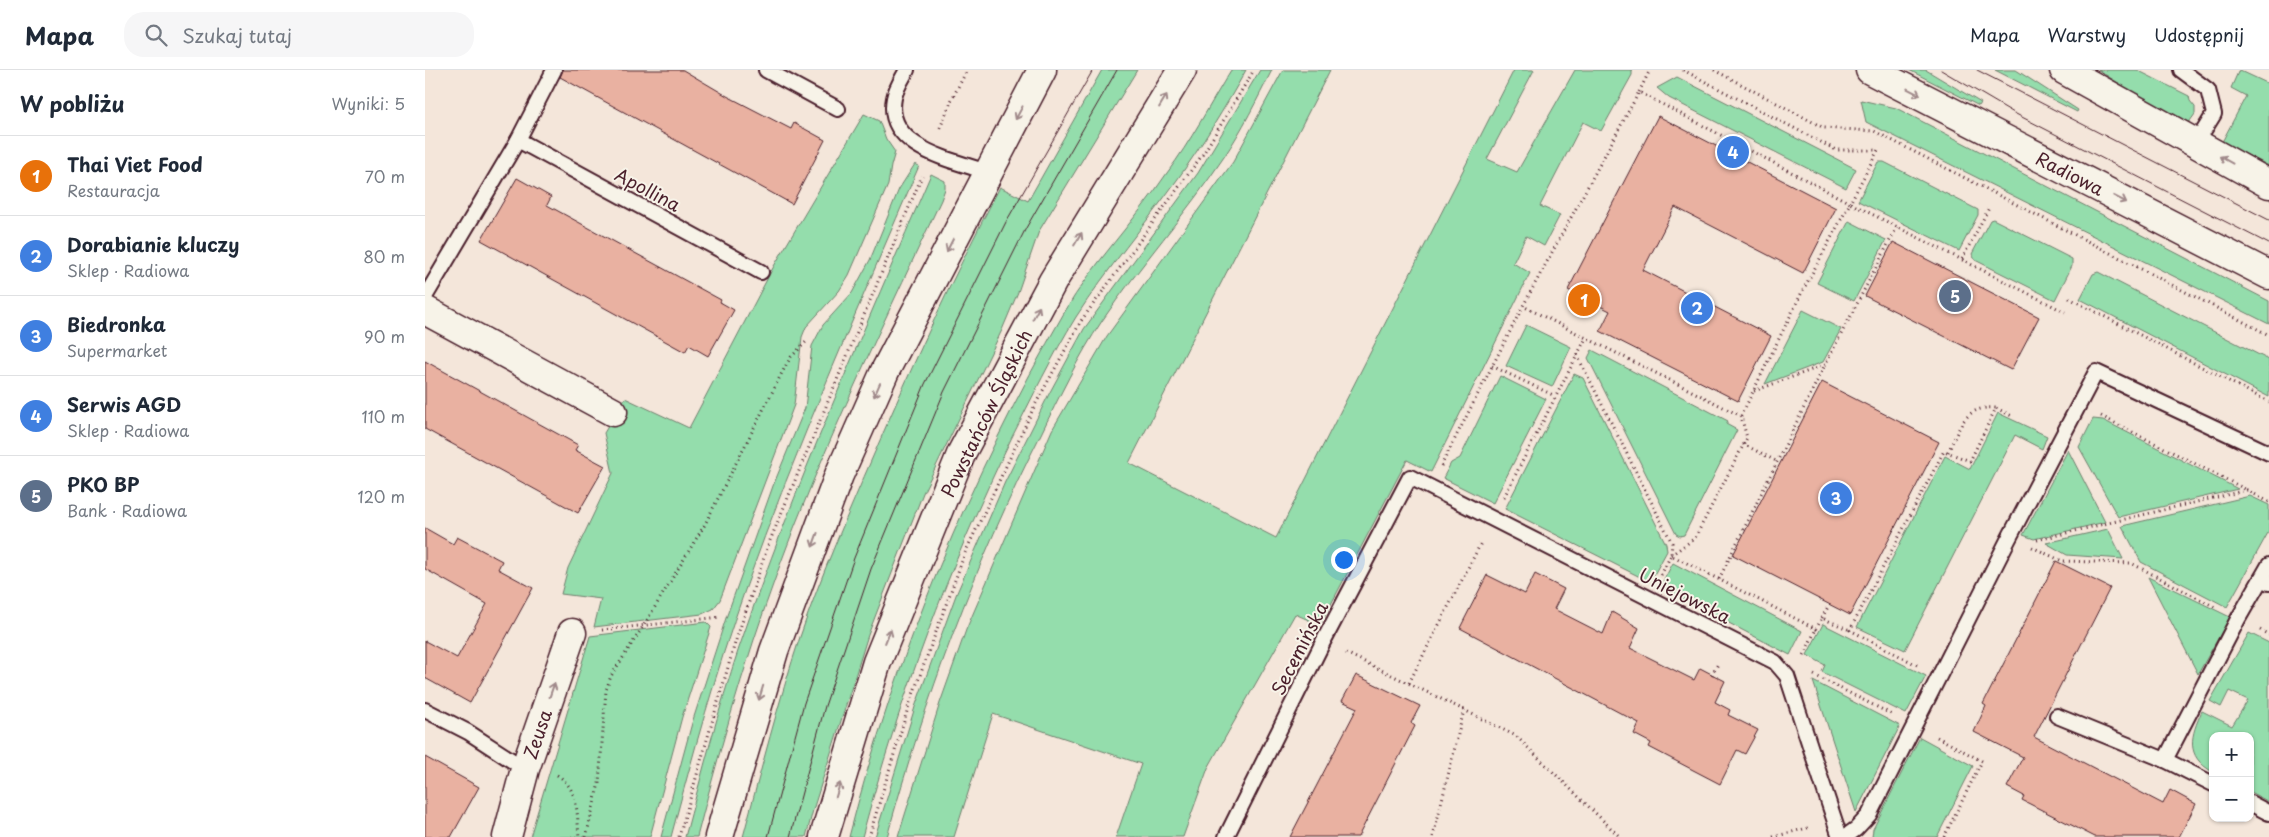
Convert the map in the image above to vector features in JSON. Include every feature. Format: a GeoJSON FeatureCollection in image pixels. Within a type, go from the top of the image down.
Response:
{"type":"FeatureCollection","features":[{"type":"Feature","properties":{"kind":"main road"},"geometry":{"type":"LineString","coordinates":[[719,837],[774,651],[839,475],[885,371],[987,172],[1042,70]]}},
{"type":"Feature","properties":{"kind":"main road","name":"Powstańców Śląskich"},"geometry":{"type":"LineString","coordinates":[[824,837],[877,662],[963,452],[1053,281],[1182,70]]}},
{"type":"Feature","properties":{"kind":"main road","name":"Radiowa"},"geometry":{"type":"LineString","coordinates":[[1870,70],[2269,276]]}},
{"type":"Feature","properties":{"kind":"main road"},"geometry":{"type":"LineString","coordinates":[[2064,70],[2269,184]]}},
{"type":"Feature","properties":{"kind":"main road"},"geometry":{"type":"LineString","coordinates":[[425,310],[613,412]]}},
{"type":"Feature","properties":{"kind":"main road","name":"Zeusa"},"geometry":{"type":"LineString","coordinates":[[507,837],[525,770],[572,633]]}},
{"type":"Feature","properties":{"kind":"lane"},"geometry":{"type":"LineString","coordinates":[[425,297],[518,140],[554,70]]}},
{"type":"Feature","properties":{"kind":"lane"},"geometry":{"type":"LineString","coordinates":[[766,70],[838,109]]}},
{"type":"Feature","properties":{"kind":"lane"},"geometry":{"type":"LineString","coordinates":[[907,70],[894,96],[893,108],[895,121],[902,134],[913,144],[987,172]]}},
{"type":"Feature","properties":{"kind":"lane"},"geometry":{"type":"LineString","coordinates":[[2181,70],[2208,90],[2214,114],[2196,143]]}},
{"type":"Feature","properties":{"kind":"lane","name":"Apollina"},"geometry":{"type":"LineString","coordinates":[[518,140],[761,272]]}},
{"type":"Feature","properties":{"kind":"lane"},"geometry":{"type":"LineString","coordinates":[[1845,837],[1856,829],[1869,814],[2008,540],[2096,372],[2269,453]]}},
{"type":"Feature","properties":{"kind":"lane","name":"Uniejowska"},"geometry":{"type":"LineString","coordinates":[[1410,477],[1775,662],[1787,676],[1840,837]]}},
{"type":"Feature","properties":{"kind":"lane","name":"Secemińska"},"geometry":{"type":"LineString","coordinates":[[1227,837],[1323,642],[1410,477]]}},
{"type":"Feature","properties":{"kind":"lane"},"geometry":{"type":"LineString","coordinates":[[2165,760],[2238,619],[2265,581],[2269,565]]}},
{"type":"Feature","properties":{"kind":"lane"},"geometry":{"type":"LineString","coordinates":[[425,710],[468,732],[525,770]]}},
{"type":"Feature","properties":{"kind":"lane"},"geometry":{"type":"LineString","coordinates":[[2057,716],[2165,760],[2209,782]]}},
{"type":"Feature","properties":{"kind":"lane"},"geometry":{"type":"LineString","coordinates":[[2254,805],[2269,813]]}},
{"type":"Feature","properties":{"kind":"path"},"geometry":{"type":"LineString","coordinates":[[869,837],[908,708],[965,553],[1034,407],[1081,321],[1203,154],[1254,70]]}},
{"type":"Feature","properties":{"kind":"path"},"geometry":{"type":"LineString","coordinates":[[1430,487],[1523,306],[1650,70]]}},
{"type":"Feature","properties":{"kind":"path"},"geometry":{"type":"LineString","coordinates":[[1648,598],[1671,555],[1695,538],[1747,438],[1741,416],[1802,292],[1877,150],[1837,150],[1683,70]]}},
{"type":"Feature","properties":{"kind":"path"},"geometry":{"type":"LineString","coordinates":[[1714,70],[1824,128],[1875,131],[2269,335]]}},
{"type":"Feature","properties":{"kind":"path"},"geometry":{"type":"LineString","coordinates":[[1639,92],[1850,203],[2065,312]]}},
{"type":"Feature","properties":{"kind":"path"},"geometry":{"type":"LineString","coordinates":[[1962,259],[1989,208]]}},
{"type":"Feature","properties":{"kind":"path"},"geometry":{"type":"LineString","coordinates":[[1719,579],[1825,366],[1897,227]]}},
{"type":"Feature","properties":{"kind":"path"},"geometry":{"type":"LineString","coordinates":[[2069,298],[2269,402]]}},
{"type":"Feature","properties":{"kind":"path"},"geometry":{"type":"LineString","coordinates":[[1523,306],[1741,416]]}},
{"type":"Feature","properties":{"kind":"path"},"geometry":{"type":"LineString","coordinates":[[586,837],[599,783],[606,690],[611,676],[644,626],[704,526],[785,367],[791,357],[807,341]]}},
{"type":"Feature","properties":{"kind":"path"},"geometry":{"type":"LineString","coordinates":[[1577,355],[1671,542],[1671,555]]}},
{"type":"Feature","properties":{"kind":"path"},"geometry":{"type":"LineString","coordinates":[[1492,366],[1555,396]]}},
{"type":"Feature","properties":{"kind":"path"},"geometry":{"type":"LineString","coordinates":[[1753,391],[1825,366]]}},
{"type":"Feature","properties":{"kind":"path"},"geometry":{"type":"LineString","coordinates":[[2078,404],[2269,502]]}},
{"type":"Feature","properties":{"kind":"path"},"geometry":{"type":"LineString","coordinates":[[1948,452],[1966,418],[1973,410],[1982,406],[1996,408],[2012,416]]}},
{"type":"Feature","properties":{"kind":"path"},"geometry":{"type":"LineString","coordinates":[[1850,630],[1944,450],[1970,461],[1996,408]]}},
{"type":"Feature","properties":{"kind":"path"},"geometry":{"type":"LineString","coordinates":[[1743,444],[1778,462]]}},
{"type":"Feature","properties":{"kind":"path"},"geometry":{"type":"LineString","coordinates":[[2025,543],[2247,490]]}},
{"type":"Feature","properties":{"kind":"path"},"geometry":{"type":"LineString","coordinates":[[2008,540],[2025,543],[2062,561],[2131,563],[2269,634]]}},
{"type":"Feature","properties":{"kind":"path"},"geometry":{"type":"LineString","coordinates":[[1671,555],[1816,628],[1829,605]]}},
{"type":"Feature","properties":{"kind":"path"},"geometry":{"type":"LineString","coordinates":[[572,633],[721,617]]}},
{"type":"Feature","properties":{"kind":"path"},"geometry":{"type":"LineString","coordinates":[[1822,618],[1850,630],[1939,676]]}},
{"type":"Feature","properties":{"kind":"path"},"geometry":{"type":"LineString","coordinates":[[1323,642],[1516,736],[1620,837]]}},
{"type":"Feature","properties":{"kind":"path"},"geometry":{"type":"LineString","coordinates":[[1787,676],[1805,671],[1982,761],[1944,837]]}},
{"type":"Feature","properties":{"kind":"path"},"geometry":{"type":"LineString","coordinates":[[1433,837],[1464,710]]}},
{"type":"Feature","properties":{"kind":"path"},"geometry":{"type":"LineString","coordinates":[[525,770],[556,775],[569,785],[576,803],[579,837]]}},
{"type":"Feature","properties":{"kind":"path"},"geometry":{"type":"LineString","coordinates":[[1773,837],[1835,821]]}},
{"type":"Feature","properties":{"kind":"green space"},"geometry":{"type":"Polygon","coordinates":[[[1102,70],[1137,70],[1039,231],[1018,292],[1002,330],[923,493],[868,635],[806,837],[743,837],[777,712],[808,614],[854,499],[934,319],[1000,187],[1028,201],[1102,70]]]}},
{"type":"Feature","properties":{"kind":"green space"},"geometry":{"type":"Polygon","coordinates":[[[1231,70],[1246,70],[1186,167],[1076,317],[1050,362],[1011,439],[988,487],[927,634],[892,735],[862,837],[849,837],[889,702],[913,635],[967,502],[998,437],[1030,374],[1075,295],[1176,161],[1231,70]]]}},
{"type":"Feature","properties":{"kind":"green space"},"geometry":{"type":"Polygon","coordinates":[[[1260,70],[1272,70],[1231,147],[1102,321],[1062,392],[1016,484],[953,633],[918,734],[887,837],[875,837],[915,707],[956,595],[1005,482],[1050,392],[1084,329],[1198,173],[1260,70]]]}},
{"type":"Feature","properties":{"kind":"green space"},"geometry":{"type":"Polygon","coordinates":[[[1283,70],[1330,70],[1129,463],[1276,538],[1514,70],[1534,70],[1487,159],[1517,172],[1575,70],[1632,70],[1632,75],[1601,131],[1583,122],[1540,206],[1560,215],[1544,246],[1526,236],[1513,263],[1530,273],[1431,472],[1407,460],[1320,625],[1295,614],[1208,768],[1183,837],[1116,837],[1141,764],[993,714],[954,837],[898,837],[940,703],[966,630],[1052,430],[1107,336],[1233,162],[1283,70]]]}},
{"type":"Feature","properties":{"kind":"green space"},"geometry":{"type":"Polygon","coordinates":[[[1909,70],[1926,70],[1981,103],[1979,106],[1909,70]]]}},
{"type":"Feature","properties":{"kind":"green space"},"geometry":{"type":"Polygon","coordinates":[[[1995,70],[2016,70],[2078,110],[2077,112],[1995,70]]]}},
{"type":"Feature","properties":{"kind":"green space"},"geometry":{"type":"Polygon","coordinates":[[[2098,70],[2137,70],[2189,96],[2190,101],[2195,107],[2195,114],[2190,121],[2181,123],[2098,70]]]}},
{"type":"Feature","properties":{"kind":"green space"},"geometry":{"type":"Polygon","coordinates":[[[2239,70],[2269,84],[2269,166],[2222,142],[2246,96],[2231,88],[2239,70]]]}},
{"type":"Feature","properties":{"kind":"green space"},"geometry":{"type":"Polygon","coordinates":[[[1677,77],[1856,169],[1846,188],[1669,98],[1657,88],[1677,77]]]}},
{"type":"Feature","properties":{"kind":"green space"},"geometry":{"type":"Polygon","coordinates":[[[1861,100],[1896,108],[2269,301],[2269,324],[1866,122],[1861,100]]]}},
{"type":"Feature","properties":{"kind":"green space"},"geometry":{"type":"Polygon","coordinates":[[[864,114],[879,121],[886,139],[895,152],[888,185],[849,275],[839,291],[806,327],[802,337],[794,405],[720,600],[713,609],[702,614],[594,627],[601,599],[561,594],[568,568],[613,473],[604,433],[625,398],[689,428],[774,266],[864,114]]]}},
{"type":"Feature","properties":{"kind":"green space"},"geometry":{"type":"Polygon","coordinates":[[[1878,162],[1884,162],[1978,210],[1978,215],[1959,251],[1858,201],[1878,162]]]}},
{"type":"Feature","properties":{"kind":"green space"},"geometry":{"type":"Polygon","coordinates":[[[915,164],[919,166],[785,483],[745,590],[705,713],[671,837],[661,837],[692,723],[726,618],[773,486],[805,408],[812,346],[823,325],[852,293],[870,260],[899,189],[915,164]]]}},
{"type":"Feature","properties":{"kind":"green space"},"geometry":{"type":"Polygon","coordinates":[[[931,174],[945,181],[945,189],[941,200],[846,404],[794,528],[766,604],[741,681],[697,837],[685,837],[724,695],[760,588],[806,468],[931,174]]]}},
{"type":"Feature","properties":{"kind":"green space"},"geometry":{"type":"Polygon","coordinates":[[[1993,219],[2072,259],[2072,266],[2055,300],[1975,260],[1972,254],[1990,220],[1993,219]]]}},
{"type":"Feature","properties":{"kind":"green space"},"geometry":{"type":"Polygon","coordinates":[[[1849,221],[1886,240],[1854,301],[1817,283],[1849,221]]]}},
{"type":"Feature","properties":{"kind":"green space"},"geometry":{"type":"Polygon","coordinates":[[[2098,272],[2269,360],[2269,397],[2080,299],[2093,274],[2098,272]]]}},
{"type":"Feature","properties":{"kind":"green space"},"geometry":{"type":"Polygon","coordinates":[[[1803,310],[1841,329],[1823,362],[1765,384],[1803,310]]]}},
{"type":"Feature","properties":{"kind":"green space"},"geometry":{"type":"Polygon","coordinates":[[[1526,325],[1571,347],[1552,387],[1506,366],[1526,325]]]}},
{"type":"Feature","properties":{"kind":"green space"},"geometry":{"type":"Polygon","coordinates":[[[1592,350],[1728,421],[1726,424],[1737,430],[1684,535],[1676,534],[1588,358],[1592,350]]]}},
{"type":"Feature","properties":{"kind":"green space"},"geometry":{"type":"Polygon","coordinates":[[[1574,374],[1583,378],[1666,544],[1667,551],[1650,582],[1505,509],[1574,374]]]}},
{"type":"Feature","properties":{"kind":"green space"},"geometry":{"type":"Polygon","coordinates":[[[1500,376],[1546,399],[1493,503],[1443,478],[1451,463],[1460,458],[1500,376]]]}},
{"type":"Feature","properties":{"kind":"green space"},"geometry":{"type":"Polygon","coordinates":[[[1998,413],[2047,436],[2042,449],[2015,435],[1905,650],[1857,627],[1945,456],[1970,469],[1998,413]]]}},
{"type":"Feature","properties":{"kind":"green space"},"geometry":{"type":"Polygon","coordinates":[[[2093,419],[2103,420],[2238,489],[2118,517],[2079,447],[2093,419]]]}},
{"type":"Feature","properties":{"kind":"green space"},"geometry":{"type":"Polygon","coordinates":[[[2068,450],[2105,522],[2034,539],[2023,535],[2068,450]]]}},
{"type":"Feature","properties":{"kind":"green space"},"geometry":{"type":"Polygon","coordinates":[[[2250,496],[2269,505],[2269,531],[2227,607],[2141,562],[2122,526],[2250,496]]]}},
{"type":"Feature","properties":{"kind":"green space"},"geometry":{"type":"Polygon","coordinates":[[[2108,529],[2123,559],[2067,555],[2046,543],[2108,529]]]}},
{"type":"Feature","properties":{"kind":"green space"},"geometry":{"type":"Polygon","coordinates":[[[1673,563],[1802,631],[1790,655],[1660,587],[1673,563]]]}},
{"type":"Feature","properties":{"kind":"green space"},"geometry":{"type":"Polygon","coordinates":[[[2148,577],[2230,617],[2198,674],[2148,577]]]}},
{"type":"Feature","properties":{"kind":"green space"},"geometry":{"type":"Polygon","coordinates":[[[706,622],[711,627],[682,717],[650,837],[530,837],[590,636],[706,622]]]}},
{"type":"Feature","properties":{"kind":"green space"},"geometry":{"type":"Polygon","coordinates":[[[1823,624],[1926,676],[1906,714],[1822,672],[1825,665],[1807,655],[1823,624]]]}},
{"type":"Feature","properties":{"kind":"green space"},"geometry":{"type":"Polygon","coordinates":[[[2249,633],[2269,643],[2269,802],[2254,794],[2254,732],[2209,732],[2209,769],[2198,759],[2194,752],[2193,737],[2202,711],[2232,726],[2248,700],[2229,691],[2221,707],[2210,701],[2249,633]]]}},
{"type":"Feature","properties":{"kind":"green space"},"geometry":{"type":"Polygon","coordinates":[[[1813,681],[1900,726],[1856,812],[1813,681]]]}},
{"type":"Feature","properties":{"kind":"green space"},"geometry":{"type":"Polygon","coordinates":[[[1920,737],[1973,766],[1937,837],[1872,837],[1873,829],[1920,737]]]}},
{"type":"Feature","properties":{"kind":"building"},"geometry":{"type":"Polygon","coordinates":[[[563,70],[683,70],[727,96],[791,129],[794,123],[825,140],[792,204],[560,77],[563,70]]]}},
{"type":"Feature","properties":{"kind":"building"},"geometry":{"type":"Polygon","coordinates":[[[1658,116],[1836,208],[1803,273],[1675,207],[1643,270],[1771,336],[1738,401],[1600,331],[1610,311],[1568,290],[1658,116]]]}},
{"type":"Feature","properties":{"kind":"building"},"geometry":{"type":"Polygon","coordinates":[[[517,178],[551,197],[547,205],[721,300],[720,302],[734,310],[708,356],[689,345],[685,352],[481,240],[517,178]]]}},
{"type":"Feature","properties":{"kind":"building"},"geometry":{"type":"Polygon","coordinates":[[[1893,242],[2039,317],[2011,370],[1865,296],[1893,242]]]}},
{"type":"Feature","properties":{"kind":"building"},"geometry":{"type":"Polygon","coordinates":[[[425,361],[578,445],[575,450],[605,466],[578,513],[425,429],[425,361]]]}},
{"type":"Feature","properties":{"kind":"building"},"geometry":{"type":"Polygon","coordinates":[[[1822,382],[1939,442],[1850,615],[1733,555],[1822,382]]]}},
{"type":"Feature","properties":{"kind":"building"},"geometry":{"type":"Polygon","coordinates":[[[425,528],[453,544],[457,537],[502,561],[498,569],[533,588],[470,703],[425,678],[425,641],[457,658],[487,604],[425,569],[425,528]]]}},
{"type":"Feature","properties":{"kind":"building"},"geometry":{"type":"Polygon","coordinates":[[[2056,561],[2110,588],[2034,737],[2163,804],[2170,790],[2196,804],[2179,837],[2095,837],[2022,800],[2024,796],[2007,787],[2023,757],[1974,732],[1986,706],[1983,704],[2056,561]]]}},
{"type":"Feature","properties":{"kind":"building"},"geometry":{"type":"Polygon","coordinates":[[[1535,574],[1564,589],[1554,609],[1603,634],[1612,612],[1639,628],[1630,648],[1694,680],[1700,668],[1725,681],[1715,702],[1730,710],[1728,715],[1758,730],[1745,754],[1737,750],[1720,784],[1649,747],[1651,743],[1634,734],[1639,723],[1460,628],[1487,575],[1525,594],[1535,574]]]}},
{"type":"Feature","properties":{"kind":"building"},"geometry":{"type":"Polygon","coordinates":[[[1356,675],[1420,706],[1411,723],[1415,726],[1358,837],[1290,837],[1357,708],[1342,701],[1356,675]]]}},
{"type":"Feature","properties":{"kind":"building"},"geometry":{"type":"Polygon","coordinates":[[[425,757],[479,787],[451,837],[425,837],[425,757]]]}},
{"type":"Feature","properties":{"kind":"tram line"},"geometry":{"type":"LineString","coordinates":[[768,837],[804,703],[854,558],[925,384],[1006,222],[1093,70]]}},
{"type":"Feature","properties":{"kind":"tram line"},"geometry":{"type":"LineString","coordinates":[[790,837],[825,706],[871,569],[944,392],[1026,228],[1117,70]]}},
{"type":"Feature","properties":{"kind":"tram line"},"geometry":{"type":"LineString","coordinates":[[1941,70],[2014,113],[2269,244]]}},
{"type":"Feature","properties":{"kind":"tram line"},"geometry":{"type":"LineString","coordinates":[[1977,70],[2269,220]]}},
{"type":"Feature","properties":{"kind":"place","name":"Serwis AGD"},"geometry":{"type":"Point","coordinates":[1733,152]}},
{"type":"Feature","properties":{"kind":"place","name":"PKO BP"},"geometry":{"type":"Point","coordinates":[1955,296]}},
{"type":"Feature","properties":{"kind":"place","name":"Thai Viet Food"},"geometry":{"type":"Point","coordinates":[1584,300]}},
{"type":"Feature","properties":{"kind":"place","name":"Dorabianie kluczy"},"geometry":{"type":"Point","coordinates":[1697,308]}},
{"type":"Feature","properties":{"kind":"place","name":"Biedronka"},"geometry":{"type":"Point","coordinates":[1836,498]}}]}
